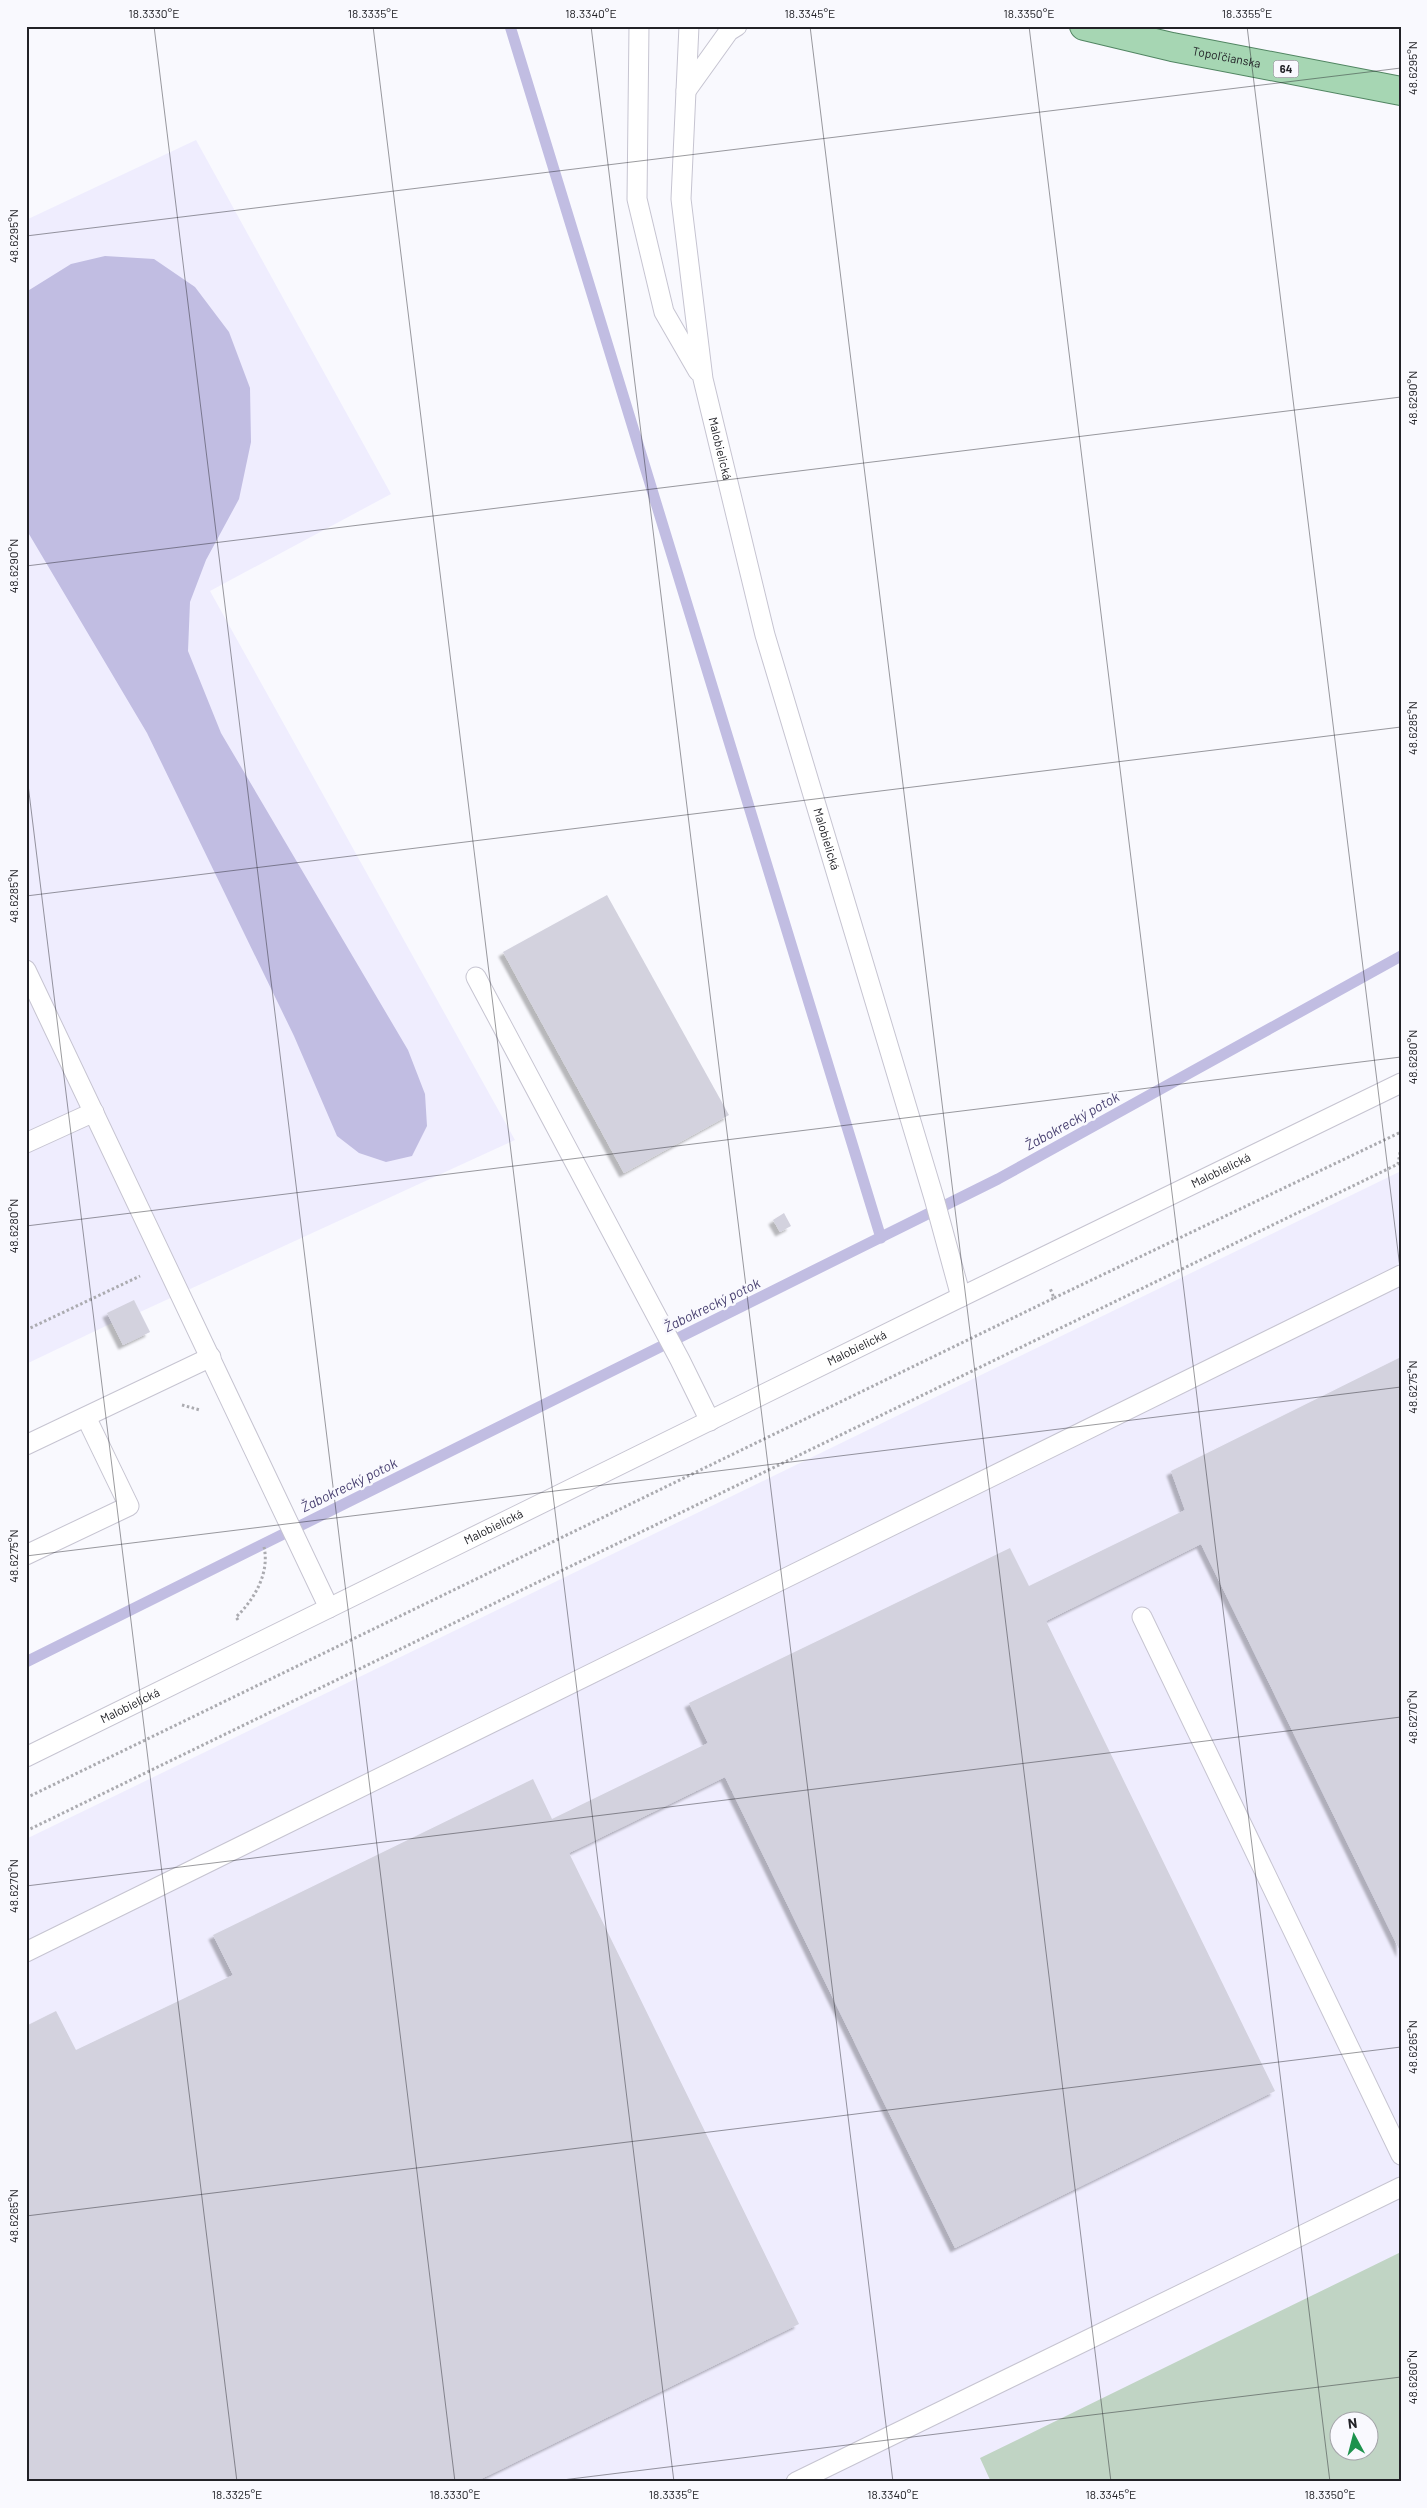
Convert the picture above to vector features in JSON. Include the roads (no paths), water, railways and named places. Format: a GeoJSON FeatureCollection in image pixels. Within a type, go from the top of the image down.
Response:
{"type":"FeatureCollection","features":[{"type":"Feature","properties":{"kind":"main road","name":"Topoľčianska"},"geometry":{"type":"LineString","coordinates":[[1084,26],[1172,47],[1401,91]]}},
{"type":"Feature","properties":{"kind":"lane","name":"Malobielická"},"geometry":{"type":"LineString","coordinates":[[639,26],[636,199],[664,312],[703,379]]}},
{"type":"Feature","properties":{"kind":"lane","name":"Malobielická"},"geometry":{"type":"LineString","coordinates":[[689,26],[681,200],[703,379],[765,635],[934,1198],[961,1297]]}},
{"type":"Feature","properties":{"kind":"lane"},"geometry":{"type":"LineString","coordinates":[[686,91],[729,31],[738,26]]}},
{"type":"Feature","properties":{"kind":"lane"},"geometry":{"type":"LineString","coordinates":[[26,970],[329,1608]]}},
{"type":"Feature","properties":{"kind":"lane"},"geometry":{"type":"LineString","coordinates":[[476,977],[710,1420]]}},
{"type":"Feature","properties":{"kind":"lane","name":"Malobielická"},"geometry":{"type":"LineString","coordinates":[[26,1757],[961,1297],[1401,1084]]}},
{"type":"Feature","properties":{"kind":"lane"},"geometry":{"type":"LineString","coordinates":[[26,1143],[94,1112]]}},
{"type":"Feature","properties":{"kind":"lane"},"geometry":{"type":"LineString","coordinates":[[26,1952],[1401,1275]]}},
{"type":"Feature","properties":{"kind":"lane"},"geometry":{"type":"LineString","coordinates":[[26,1445],[211,1357]]}},
{"type":"Feature","properties":{"kind":"lane"},"geometry":{"type":"LineString","coordinates":[[26,1555],[129,1506],[86,1417]]}},
{"type":"Feature","properties":{"kind":"lane"},"geometry":{"type":"LineString","coordinates":[[1142,1617],[1401,2155]]}},
{"type":"Feature","properties":{"kind":"lane"},"geometry":{"type":"LineString","coordinates":[[796,2482],[1401,2188]]}},
{"type":"Feature","properties":{"kind":"waterway"},"geometry":{"type":"LineString","coordinates":[[510,26],[881,1238]]}},
{"type":"Feature","properties":{"kind":"waterway","name":"Žabokrecký potok"},"geometry":{"type":"LineString","coordinates":[[26,1662],[998,1179],[1401,956]]}}]}
